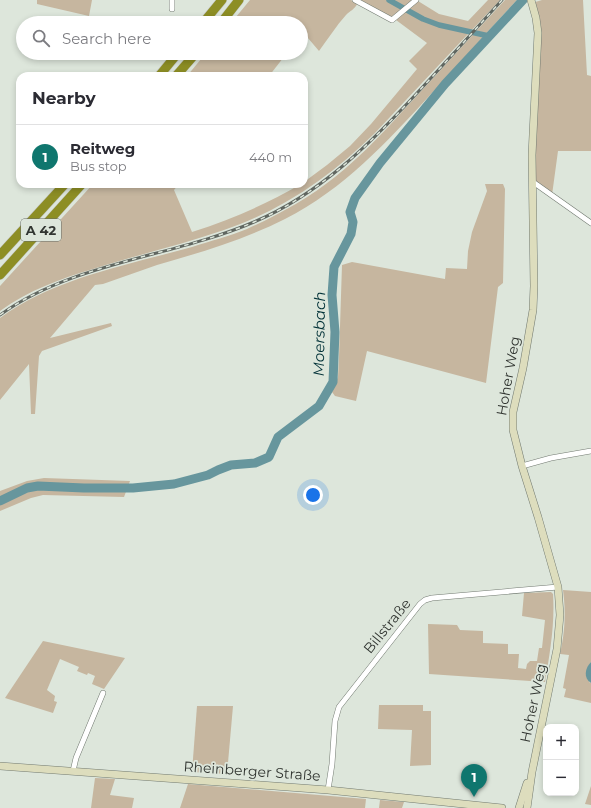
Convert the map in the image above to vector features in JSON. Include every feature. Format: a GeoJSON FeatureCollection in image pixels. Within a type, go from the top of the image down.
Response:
{"type":"FeatureCollection","features":[{"type":"Feature","properties":{"kind":"highway"},"geometry":{"type":"LineString","coordinates":[[209,16],[222,0]]}},
{"type":"Feature","properties":{"kind":"highway"},"geometry":{"type":"LineString","coordinates":[[226,16],[239,0]]}},
{"type":"Feature","properties":{"kind":"highway"},"geometry":{"type":"LineString","coordinates":[[162,72],[172,60]]}},
{"type":"Feature","properties":{"kind":"highway"},"geometry":{"type":"LineString","coordinates":[[179,72],[190,60]]}},
{"type":"Feature","properties":{"kind":"highway","name":"A 42"},"geometry":{"type":"LineString","coordinates":[[0,255],[60,188]]}},
{"type":"Feature","properties":{"kind":"highway","name":"A 42"},"geometry":{"type":"LineString","coordinates":[[0,275],[78,188]]}},
{"type":"Feature","properties":{"kind":"main road","name":"Hoher Weg"},"geometry":{"type":"LineString","coordinates":[[527,808],[532,772],[559,636],[560,615],[558,587],[543,532],[522,466],[513,430],[513,412],[524,368],[533,310],[533,148],[538,33],[531,0]]}},
{"type":"Feature","properties":{"kind":"main road","name":"Rheinberger Straße"},"geometry":{"type":"LineString","coordinates":[[0,766],[328,790],[502,808]]}},
{"type":"Feature","properties":{"kind":"main road","name":"Hoher Weg"},"geometry":{"type":"LineString","coordinates":[[518,808],[532,772]]}},
{"type":"Feature","properties":{"kind":"street"},"geometry":{"type":"LineString","coordinates":[[172,0],[172,9]]}},
{"type":"Feature","properties":{"kind":"street"},"geometry":{"type":"LineString","coordinates":[[355,0],[392,20],[416,0]]}},
{"type":"Feature","properties":{"kind":"street"},"geometry":{"type":"LineString","coordinates":[[533,182],[591,223]]}},
{"type":"Feature","properties":{"kind":"street"},"geometry":{"type":"LineString","coordinates":[[522,466],[551,458],[591,451]]}},
{"type":"Feature","properties":{"kind":"street","name":"Billstraße"},"geometry":{"type":"LineString","coordinates":[[328,790],[332,764],[335,721],[338,708],[420,604],[425,600],[432,598],[558,587]]}},
{"type":"Feature","properties":{"kind":"street"},"geometry":{"type":"LineString","coordinates":[[73,771],[76,758],[103,693]]}},
{"type":"Feature","properties":{"kind":"shaded area"},"geometry":{"type":"Polygon","coordinates":[[[37,0],[92,0],[89,16],[37,4],[37,0]]]}},
{"type":"Feature","properties":{"kind":"shaded area"},"geometry":{"type":"Polygon","coordinates":[[[250,0],[351,0],[357,4],[354,9],[342,19],[319,51],[308,38],[308,16],[237,16],[250,0]]]}},
{"type":"Feature","properties":{"kind":"shaded area"},"geometry":{"type":"Polygon","coordinates":[[[359,0],[412,0],[393,18],[359,0]]]}},
{"type":"Feature","properties":{"kind":"shaded area"},"geometry":{"type":"Polygon","coordinates":[[[488,0],[500,0],[375,133],[341,163],[308,188],[308,179],[350,146],[371,124],[417,69],[409,61],[427,43],[396,20],[418,1],[439,14],[468,21],[488,0]]]}},
{"type":"Feature","properties":{"kind":"shaded area"},"geometry":{"type":"Polygon","coordinates":[[[505,0],[517,0],[398,130],[346,179],[327,194],[306,207],[285,219],[254,233],[103,284],[95,285],[50,338],[111,323],[112,326],[42,351],[39,356],[35,414],[31,414],[29,364],[0,400],[0,318],[21,304],[68,283],[92,274],[234,234],[293,206],[325,185],[366,150],[505,0]]]}},
{"type":"Feature","properties":{"kind":"shaded area"},"geometry":{"type":"Polygon","coordinates":[[[542,0],[583,0],[587,75],[591,76],[591,151],[558,151],[552,195],[533,182],[538,33],[532,3],[542,0]]]}},
{"type":"Feature","properties":{"kind":"shaded area"},"geometry":{"type":"Polygon","coordinates":[[[200,60],[282,60],[272,72],[190,72],[200,60]]]}},
{"type":"Feature","properties":{"kind":"shaded area"},"geometry":{"type":"Polygon","coordinates":[[[485,184],[503,184],[505,189],[503,283],[498,287],[486,383],[367,351],[356,401],[335,396],[332,392],[338,377],[342,265],[352,262],[445,279],[446,268],[467,269],[468,251],[472,232],[487,191],[485,184]]]}},
{"type":"Feature","properties":{"kind":"shaded area"},"geometry":{"type":"Polygon","coordinates":[[[89,188],[176,188],[174,190],[192,232],[235,217],[294,188],[308,188],[286,202],[246,222],[57,281],[33,291],[0,311],[0,286],[89,188]]]}},
{"type":"Feature","properties":{"kind":"shaded area"},"geometry":{"type":"Polygon","coordinates":[[[44,478],[130,481],[124,497],[43,495],[31,498],[0,511],[0,491],[27,481],[44,478]]]}},
{"type":"Feature","properties":{"kind":"shaded area"},"geometry":{"type":"Polygon","coordinates":[[[563,590],[591,592],[591,662],[588,668],[589,682],[591,683],[591,703],[564,697],[566,689],[563,688],[569,655],[560,654],[564,622],[563,590]]]}},
{"type":"Feature","properties":{"kind":"shaded area"},"geometry":{"type":"Polygon","coordinates":[[[551,592],[553,594],[553,627],[545,682],[429,674],[428,624],[457,625],[460,630],[483,631],[483,643],[508,644],[508,654],[519,654],[518,668],[526,669],[527,664],[530,661],[537,661],[539,648],[542,648],[545,620],[522,616],[524,593],[551,592]]]}},
{"type":"Feature","properties":{"kind":"shaded area"},"geometry":{"type":"Polygon","coordinates":[[[43,641],[125,658],[104,689],[92,684],[95,676],[77,671],[79,667],[60,659],[47,690],[55,696],[54,701],[57,702],[53,713],[5,698],[43,641]]]}},
{"type":"Feature","properties":{"kind":"shaded area"},"geometry":{"type":"Polygon","coordinates":[[[379,705],[423,705],[423,711],[431,711],[431,765],[410,766],[412,730],[378,729],[379,705]]]}},
{"type":"Feature","properties":{"kind":"shaded area"},"geometry":{"type":"Polygon","coordinates":[[[197,706],[233,706],[227,774],[192,772],[197,706]]]}},
{"type":"Feature","properties":{"kind":"shaded area"},"geometry":{"type":"Polygon","coordinates":[[[95,778],[115,779],[110,795],[134,798],[132,808],[91,808],[95,778]]]}},
{"type":"Feature","properties":{"kind":"shaded area"},"geometry":{"type":"Polygon","coordinates":[[[188,784],[366,799],[365,808],[180,808],[188,784]]]}},
{"type":"Feature","properties":{"kind":"shaded area"},"geometry":{"type":"Polygon","coordinates":[[[591,786],[591,805],[585,804],[591,786]]]}},
{"type":"Feature","properties":{"kind":"shaded area"},"geometry":{"type":"Polygon","coordinates":[[[380,800],[404,802],[402,808],[379,808],[380,800]]]}},
{"type":"Feature","properties":{"kind":"water"},"geometry":{"type":"Polygon","coordinates":[[[591,662],[591,683],[588,681],[586,673],[587,667],[591,662]]]}},
{"type":"Feature","properties":{"kind":"waterway"},"geometry":{"type":"LineString","coordinates":[[389,0],[423,19],[439,25],[489,36]]}},
{"type":"Feature","properties":{"kind":"waterway","name":"Moersbach"},"geometry":{"type":"LineString","coordinates":[[0,501],[27,488],[38,486],[133,488],[174,484],[208,475],[231,465],[255,463],[269,457],[278,437],[319,406],[333,382],[335,332],[332,295],[334,267],[351,234],[353,222],[350,212],[355,198],[380,163],[445,84],[523,0]]}},
{"type":"Feature","properties":{"kind":"railway"},"geometry":{"type":"LineString","coordinates":[[0,315],[29,297],[59,283],[124,262],[223,234],[278,211],[301,197],[343,166],[362,149],[400,111],[502,0]]}},
{"type":"Feature","properties":{"kind":"place","name":"Reitweg"},"geometry":{"type":"Point","coordinates":[474,797]}}]}
